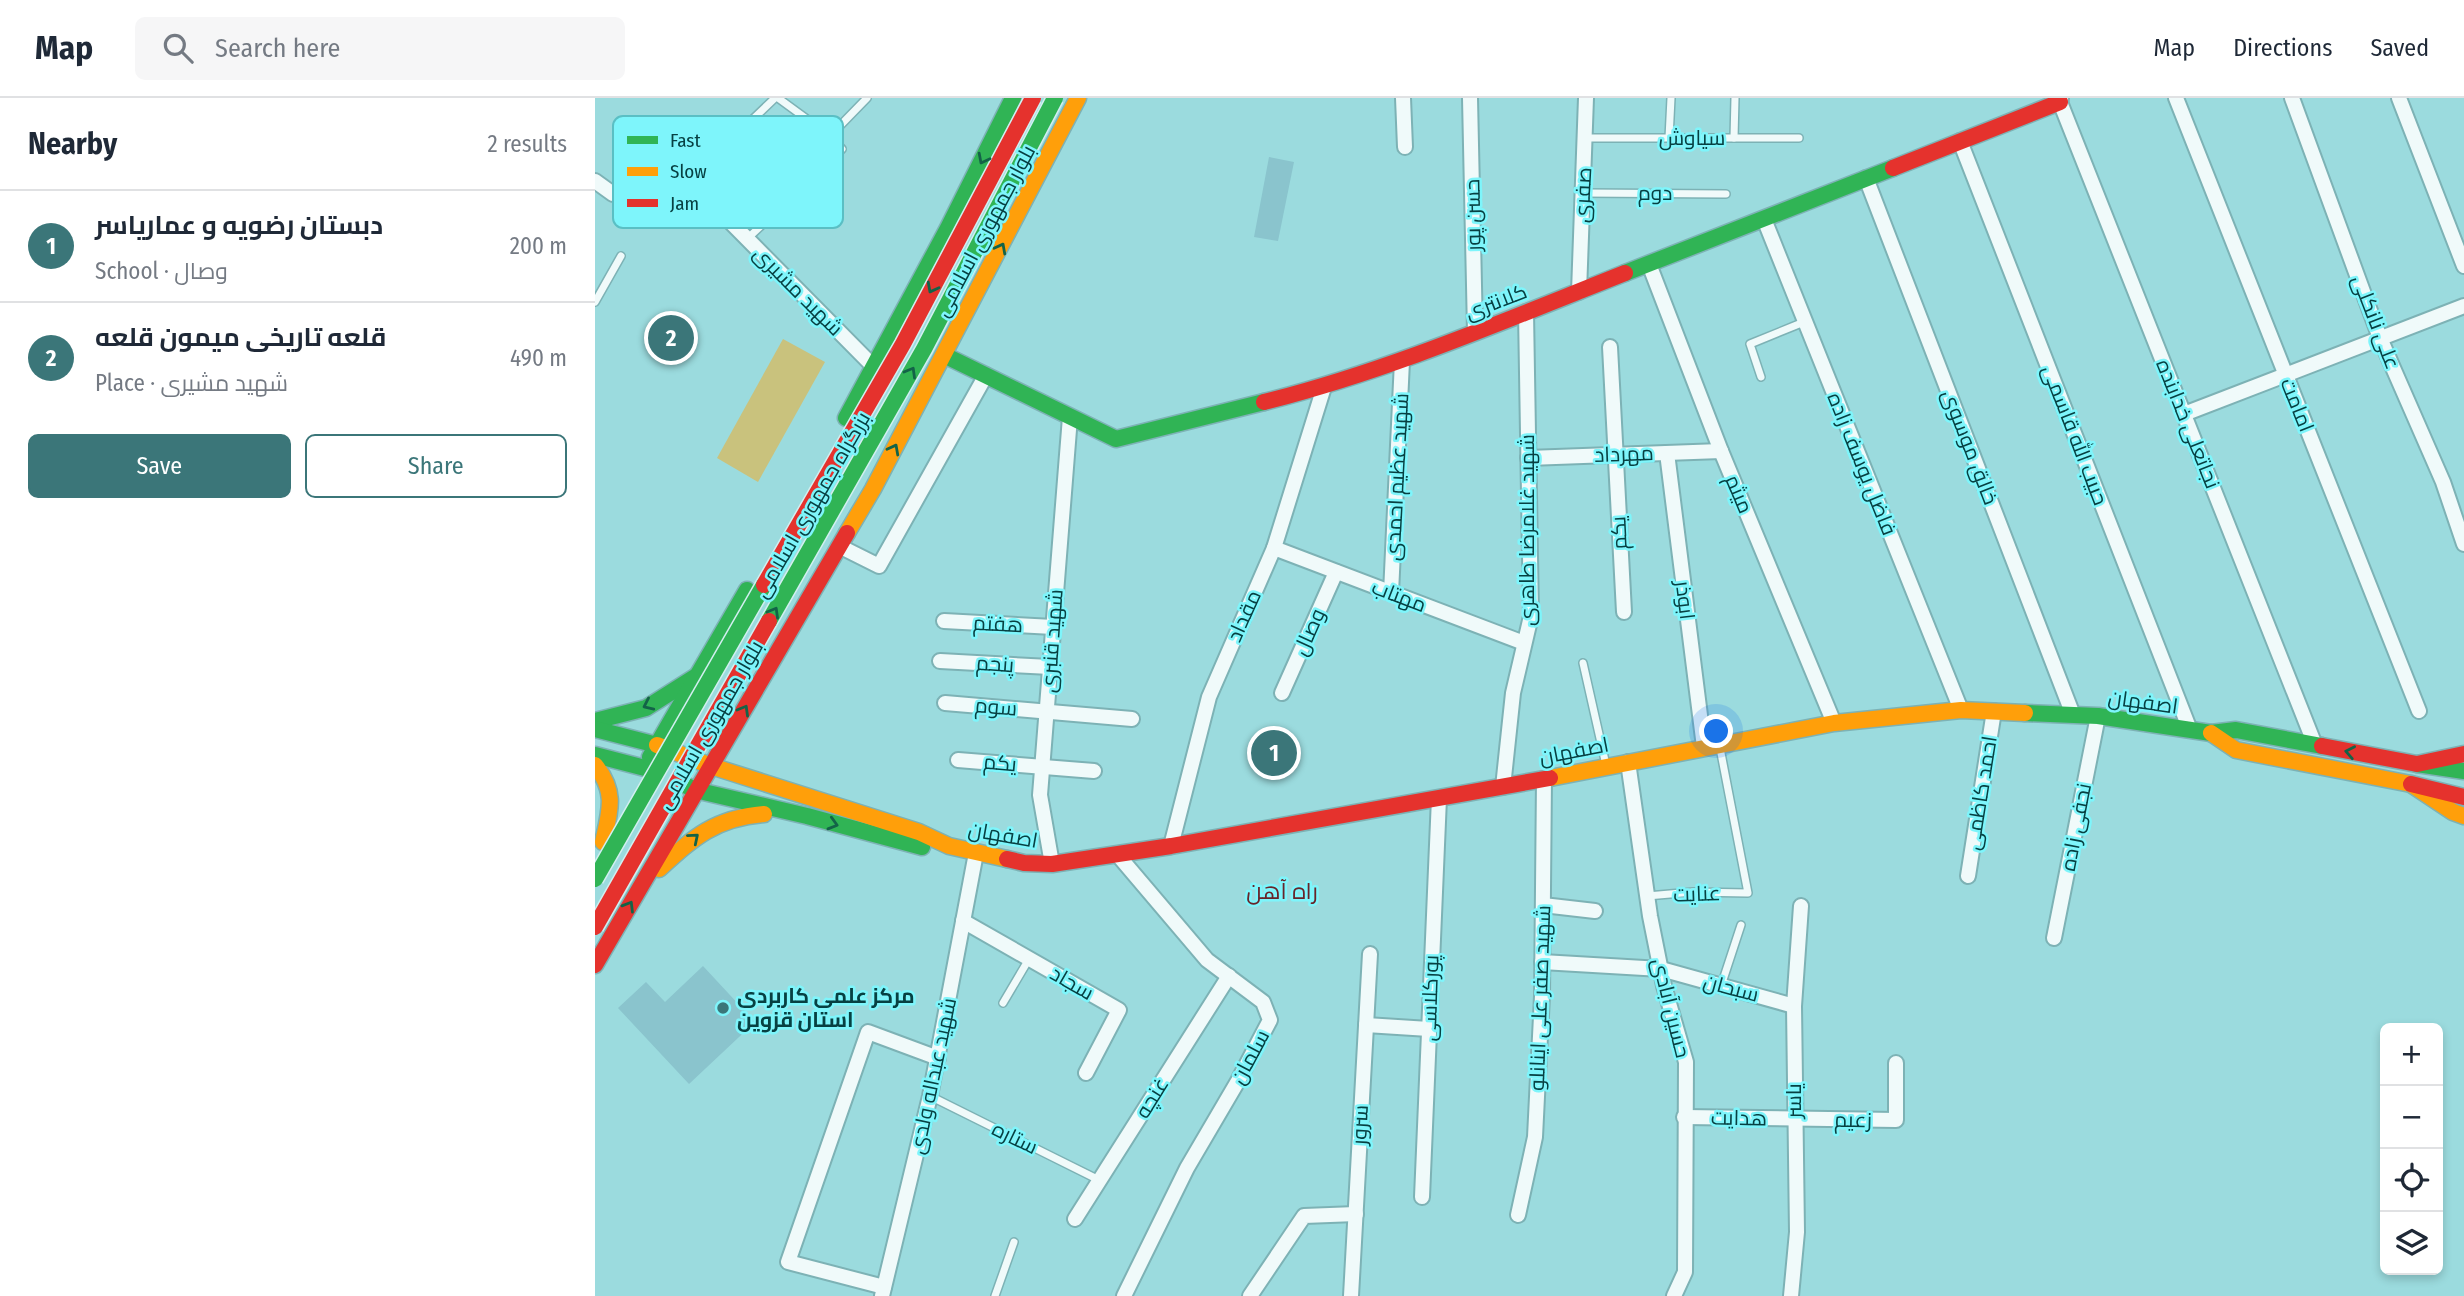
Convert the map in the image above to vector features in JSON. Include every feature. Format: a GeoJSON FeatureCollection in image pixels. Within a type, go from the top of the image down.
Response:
{"type":"FeatureCollection","features":[{"type":"Feature","properties":{"kind":"main road","name":"بلوار جمهوری اسلامی"},"geometry":{"type":"LineString","coordinates":[[599,848],[695,677],[825,458],[999,128],[1011,98]]}},
{"type":"Feature","properties":{"kind":"main road","name":"بزرگراه جمهوری اسلامی"},"geometry":{"type":"LineString","coordinates":[[595,879],[903,344],[1033,98]]}},
{"type":"Feature","properties":{"kind":"main road","name":"بزرگراه جمهوری اسلامی"},"geometry":{"type":"LineString","coordinates":[[595,927],[924,349],[1055,98]]}},
{"type":"Feature","properties":{"kind":"main road","name":"بلوار جمهوری اسلامی"},"geometry":{"type":"LineString","coordinates":[[595,965],[873,489],[1078,98]]}},
{"type":"Feature","properties":{"kind":"main road","name":"کلانتری"},"geometry":{"type":"LineString","coordinates":[[944,355],[1116,439],[1324,387],[1402,361],[2061,100]]}},
{"type":"Feature","properties":{"kind":"main road"},"geometry":{"type":"LineString","coordinates":[[825,458],[825,481],[841,496],[864,496],[873,489]]}},
{"type":"Feature","properties":{"kind":"main road"},"geometry":{"type":"LineString","coordinates":[[595,721],[646,708],[695,677]]}},
{"type":"Feature","properties":{"kind":"main road","name":"اصفهان"},"geometry":{"type":"LineString","coordinates":[[595,729],[657,745],[711,766],[919,832],[950,846],[1024,863],[1052,864],[1439,799],[1834,723],[1961,710],[2098,716],[2211,733],[2236,730],[2464,771]]}},
{"type":"Feature","properties":{"kind":"main road","name":"اصفهان"},"geometry":{"type":"LineString","coordinates":[[2211,733],[2235,750],[2464,797]]}},
{"type":"Feature","properties":{"kind":"main road"},"geometry":{"type":"LineString","coordinates":[[2417,764],[2464,754]]}},
{"type":"Feature","properties":{"kind":"main road","name":"اصفهان"},"geometry":{"type":"LineString","coordinates":[[595,755],[645,768],[695,790],[918,848],[950,846]]}},
{"type":"Feature","properties":{"kind":"main road"},"geometry":{"type":"LineString","coordinates":[[595,765],[608,784],[613,799],[599,848]]}},
{"type":"Feature","properties":{"kind":"main road"},"geometry":{"type":"LineString","coordinates":[[2411,784],[2453,812],[2464,816]]}},
{"type":"Feature","properties":{"kind":"main road"},"geometry":{"type":"LineString","coordinates":[[643,883],[700,831],[740,815],[787,813]]}},
{"type":"Feature","properties":{"kind":"street"},"geometry":{"type":"LineString","coordinates":[[1403,98],[1405,147]]}},
{"type":"Feature","properties":{"kind":"street","name":"حسن پور"},"geometry":{"type":"LineString","coordinates":[[1470,98],[1475,332]]}},
{"type":"Feature","properties":{"kind":"street","name":"صفری"},"geometry":{"type":"LineString","coordinates":[[1579,292],[1586,98]]}},
{"type":"Feature","properties":{"kind":"street","name":"امامت"},"geometry":{"type":"LineString","coordinates":[[2176,98],[2419,711]]}},
{"type":"Feature","properties":{"kind":"street","name":"علی نانکلی"},"geometry":{"type":"LineString","coordinates":[[2292,98],[2380,338],[2443,482],[2464,544]]}},
{"type":"Feature","properties":{"kind":"street"},"geometry":{"type":"LineString","coordinates":[[2399,98],[2464,266]]}},
{"type":"Feature","properties":{"kind":"street","name":"نجاتعلی خدابنده"},"geometry":{"type":"LineString","coordinates":[[2061,100],[2315,745]]}},
{"type":"Feature","properties":{"kind":"street","name":"حبیب الله قاسمی"},"geometry":{"type":"LineString","coordinates":[[1960,142],[2190,730]]}},
{"type":"Feature","properties":{"kind":"street","name":"خالق موسوی"},"geometry":{"type":"LineString","coordinates":[[1866,178],[2073,715]]}},
{"type":"Feature","properties":{"kind":"street"},"geometry":{"type":"LineString","coordinates":[[595,181],[613,193]]}},
{"type":"Feature","properties":{"kind":"street","name":"فاضل یوسف زاده"},"geometry":{"type":"LineString","coordinates":[[1764,219],[1961,710]]}},
{"type":"Feature","properties":{"kind":"street","name":"شهید مشیری"},"geometry":{"type":"LineString","coordinates":[[736,228],[874,367]]}},
{"type":"Feature","properties":{"kind":"street","name":"میثم"},"geometry":{"type":"LineString","coordinates":[[1649,264],[1721,451],[1834,723]]}},
{"type":"Feature","properties":{"kind":"street"},"geometry":{"type":"LineString","coordinates":[[2184,414],[2464,306]]}},
{"type":"Feature","properties":{"kind":"street","name":"شهید غلامرضا طاهری"},"geometry":{"type":"LineString","coordinates":[[1503,787],[1513,694],[1531,616],[1526,313]]}},
{"type":"Feature","properties":{"kind":"street"},"geometry":{"type":"LineString","coordinates":[[1610,347],[1615,455]]}},
{"type":"Feature","properties":{"kind":"street","name":"شهید عظیم احمدی"},"geometry":{"type":"LineString","coordinates":[[1391,593],[1402,361]]}},
{"type":"Feature","properties":{"kind":"street"},"geometry":{"type":"LineString","coordinates":[[839,547],[879,566],[986,375]]}},
{"type":"Feature","properties":{"kind":"street","name":"مقداد"},"geometry":{"type":"LineString","coordinates":[[1171,846],[1209,697],[1274,548],[1324,387]]}},
{"type":"Feature","properties":{"kind":"street","name":"شهید قنبری"},"geometry":{"type":"LineString","coordinates":[[1052,864],[1040,795],[1070,417]]}},
{"type":"Feature","properties":{"kind":"street","name":"مهرداد"},"geometry":{"type":"LineString","coordinates":[[1528,458],[1721,451]]}},
{"type":"Feature","properties":{"kind":"street","name":"ابوذر"},"geometry":{"type":"LineString","coordinates":[[1667,453],[1711,745]]}},
{"type":"Feature","properties":{"kind":"street","name":"یکم"},"geometry":{"type":"LineString","coordinates":[[1615,455],[1624,612]]}},
{"type":"Feature","properties":{"kind":"street","name":"مهتاب"},"geometry":{"type":"LineString","coordinates":[[1274,548],[1524,643]]}},
{"type":"Feature","properties":{"kind":"street","name":"وصال"},"geometry":{"type":"LineString","coordinates":[[1282,693],[1336,572]]}},
{"type":"Feature","properties":{"kind":"street","name":"هفتم"},"geometry":{"type":"LineString","coordinates":[[944,621],[1053,627]]}},
{"type":"Feature","properties":{"kind":"street","name":"پنجم"},"geometry":{"type":"LineString","coordinates":[[940,660],[1050,667]]}},
{"type":"Feature","properties":{"kind":"street","name":"سوم"},"geometry":{"type":"LineString","coordinates":[[945,703],[1132,719]]}},
{"type":"Feature","properties":{"kind":"street","name":"احمد کاظمی"},"geometry":{"type":"LineString","coordinates":[[1968,876],[1994,711]]}},
{"type":"Feature","properties":{"kind":"street","name":"نجفی زاده"},"geometry":{"type":"LineString","coordinates":[[2054,938],[2098,716]]}},
{"type":"Feature","properties":{"kind":"street","name":"یکم"},"geometry":{"type":"LineString","coordinates":[[958,760],[1042,767]]}},
{"type":"Feature","properties":{"kind":"street","name":"حسین آبادی"},"geometry":{"type":"LineString","coordinates":[[1628,762],[1647,896],[1661,969],[1686,1062],[1685,1272],[1674,1296]]}},
{"type":"Feature","properties":{"kind":"street"},"geometry":{"type":"LineString","coordinates":[[1042,767],[1094,771]]}},
{"type":"Feature","properties":{"kind":"street","name":"شهید صفر علی اینانلو"},"geometry":{"type":"LineString","coordinates":[[1518,1215],[1535,1137],[1542,962],[1544,779]]}},
{"type":"Feature","properties":{"kind":"street","name":"پورکلاسی"},"geometry":{"type":"LineString","coordinates":[[1422,1197],[1439,799]]}},
{"type":"Feature","properties":{"kind":"street","name":"شهید عبداله ولدی"},"geometry":{"type":"LineString","coordinates":[[883,1291],[930,1096],[976,853]]}},
{"type":"Feature","properties":{"kind":"street","name":"سلمان"},"geometry":{"type":"LineString","coordinates":[[1117,854],[1207,960],[1263,1002],[1270,1020],[1187,1168],[1124,1296]]}},
{"type":"Feature","properties":{"kind":"street"},"geometry":{"type":"LineString","coordinates":[[1543,905],[1595,911]]}},
{"type":"Feature","properties":{"kind":"street","name":"یاسر"},"geometry":{"type":"LineString","coordinates":[[1791,1296],[1797,1232],[1794,1006],[1801,906]]}},
{"type":"Feature","properties":{"kind":"street","name":"سجاد"},"geometry":{"type":"LineString","coordinates":[[963,921],[1119,1010],[1086,1073]]}},
{"type":"Feature","properties":{"kind":"street","name":"سرور"},"geometry":{"type":"LineString","coordinates":[[1351,1296],[1370,954]]}},
{"type":"Feature","properties":{"kind":"street","name":"سبحان"},"geometry":{"type":"LineString","coordinates":[[1542,962],[1661,969],[1794,1006]]}},
{"type":"Feature","properties":{"kind":"street","name":"غنچه"},"geometry":{"type":"LineString","coordinates":[[1076,1219],[1229,976]]}},
{"type":"Feature","properties":{"kind":"street"},"geometry":{"type":"LineString","coordinates":[[1366,1025],[1429,1029]]}},
{"type":"Feature","properties":{"kind":"street"},"geometry":{"type":"LineString","coordinates":[[883,1291],[788,1262],[869,1032],[938,1058]]}},
{"type":"Feature","properties":{"kind":"street","name":"زعیم"},"geometry":{"type":"LineString","coordinates":[[1794,1119],[1896,1120],[1896,1063]]}},
{"type":"Feature","properties":{"kind":"street","name":"هدایت"},"geometry":{"type":"LineString","coordinates":[[1684,1117],[1794,1119]]}},
{"type":"Feature","properties":{"kind":"street"},"geometry":{"type":"LineString","coordinates":[[1250,1296],[1304,1216],[1356,1214]]}},
{"type":"Feature","properties":{"kind":"lane"},"geometry":{"type":"LineString","coordinates":[[758,116],[777,98],[802,116]]}},
{"type":"Feature","properties":{"kind":"lane"},"geometry":{"type":"LineString","coordinates":[[843,123],[867,98]]}},
{"type":"Feature","properties":{"kind":"lane"},"geometry":{"type":"LineString","coordinates":[[1669,138],[1671,98]]}},
{"type":"Feature","properties":{"kind":"lane"},"geometry":{"type":"LineString","coordinates":[[1734,138],[1735,98]]}},
{"type":"Feature","properties":{"kind":"lane","name":"سیاوش"},"geometry":{"type":"LineString","coordinates":[[1585,138],[1799,138]]}},
{"type":"Feature","properties":{"kind":"lane","name":"دوم"},"geometry":{"type":"LineString","coordinates":[[1583,193],[1726,194]]}},
{"type":"Feature","properties":{"kind":"lane"},"geometry":{"type":"LineString","coordinates":[[747,239],[759,228]]}},
{"type":"Feature","properties":{"kind":"lane"},"geometry":{"type":"LineString","coordinates":[[595,302],[621,256]]}},
{"type":"Feature","properties":{"kind":"lane"},"geometry":{"type":"LineString","coordinates":[[1761,377],[1750,344],[1805,321]]}},
{"type":"Feature","properties":{"kind":"lane"},"geometry":{"type":"LineString","coordinates":[[1583,663],[1606,766]]}},
{"type":"Feature","properties":{"kind":"lane","name":"عنایت"},"geometry":{"type":"LineString","coordinates":[[1647,896],[1693,892],[1748,893],[1711,745]]}},
{"type":"Feature","properties":{"kind":"lane"},"geometry":{"type":"LineString","coordinates":[[1721,986],[1741,925]]}},
{"type":"Feature","properties":{"kind":"lane"},"geometry":{"type":"LineString","coordinates":[[1003,1003],[1029,959]]}},
{"type":"Feature","properties":{"kind":"lane","name":"ستاره"},"geometry":{"type":"LineString","coordinates":[[930,1096],[1100,1180]]}},
{"type":"Feature","properties":{"kind":"lane"},"geometry":{"type":"LineString","coordinates":[[995,1296],[1014,1242]]}},
{"type":"Feature","properties":{"kind":"shaded area"},"geometry":{"type":"Polygon","coordinates":[[[783,339],[825,362],[758,482],[717,458],[783,339]]]}},
{"type":"Feature","properties":{"kind":"building"},"geometry":{"type":"Polygon","coordinates":[[[1269,157],[1294,162],[1278,241],[1254,237],[1269,157]]]}},
{"type":"Feature","properties":{"kind":"building"},"geometry":{"type":"Polygon","coordinates":[[[703,966],[755,1022],[689,1084],[618,1008],[646,982],[665,1002],[703,966]]]}},
{"type":"Feature","properties":{"kind":"traffic: fast"},"geometry":{"type":"LineString","coordinates":[[846,418],[948,228],[1013,98]]}},
{"type":"Feature","properties":{"kind":"traffic: fast"},"geometry":{"type":"LineString","coordinates":[[769,621],[924,349],[1055,98]]}},
{"type":"Feature","properties":{"kind":"traffic: fast"},"geometry":{"type":"LineString","coordinates":[[1625,273],[1893,168]]}},
{"type":"Feature","properties":{"kind":"traffic: fast"},"geometry":{"type":"LineString","coordinates":[[944,355],[1116,439],[1264,402]]}},
{"type":"Feature","properties":{"kind":"traffic: fast"},"geometry":{"type":"LineString","coordinates":[[595,879],[764,585]]}},
{"type":"Feature","properties":{"kind":"traffic: fast"},"geometry":{"type":"LineString","coordinates":[[650,757],[747,590]]}},
{"type":"Feature","properties":{"kind":"traffic: fast"},"geometry":{"type":"LineString","coordinates":[[595,721],[646,708],[695,677]]}},
{"type":"Feature","properties":{"kind":"traffic: fast"},"geometry":{"type":"LineString","coordinates":[[2025,713],[2098,716],[2211,733],[2236,730],[2322,746]]}},
{"type":"Feature","properties":{"kind":"traffic: fast"},"geometry":{"type":"LineString","coordinates":[[595,729],[657,745]]}},
{"type":"Feature","properties":{"kind":"traffic: fast"},"geometry":{"type":"LineString","coordinates":[[595,755],[645,768]]}},
{"type":"Feature","properties":{"kind":"traffic: fast"},"geometry":{"type":"LineString","coordinates":[[2417,764],[2464,771]]}},
{"type":"Feature","properties":{"kind":"traffic: fast"},"geometry":{"type":"LineString","coordinates":[[685,785],[695,790],[922,847]]}},
{"type":"Feature","properties":{"kind":"traffic: slow"},"geometry":{"type":"LineString","coordinates":[[847,533],[873,489],[1078,98]]}},
{"type":"Feature","properties":{"kind":"traffic: slow"},"geometry":{"type":"LineString","coordinates":[[1550,778],[1834,723],[1961,710],[2025,713]]}},
{"type":"Feature","properties":{"kind":"traffic: slow"},"geometry":{"type":"LineString","coordinates":[[2211,733],[2236,750],[2411,784],[2453,812],[2464,816]]}},
{"type":"Feature","properties":{"kind":"traffic: slow"},"geometry":{"type":"LineString","coordinates":[[657,745],[711,766],[919,832],[949,846],[1007,859]]}},
{"type":"Feature","properties":{"kind":"traffic: slow"},"geometry":{"type":"LineString","coordinates":[[595,765],[607,784],[610,802],[603,842]]}},
{"type":"Feature","properties":{"kind":"traffic: slow"},"geometry":{"type":"LineString","coordinates":[[659,869],[706,831],[732,820],[764,814]]}},
{"type":"Feature","properties":{"kind":"traffic: jam"},"geometry":{"type":"LineString","coordinates":[[764,585],[903,344],[1033,98]]}},
{"type":"Feature","properties":{"kind":"traffic: jam"},"geometry":{"type":"LineString","coordinates":[[1893,168],[2060,102]]}},
{"type":"Feature","properties":{"kind":"traffic: jam"},"geometry":{"type":"LineString","coordinates":[[1264,402],[1401,360],[1625,273]]}},
{"type":"Feature","properties":{"kind":"traffic: jam"},"geometry":{"type":"LineString","coordinates":[[595,965],[847,533]]}},
{"type":"Feature","properties":{"kind":"traffic: jam"},"geometry":{"type":"LineString","coordinates":[[595,927],[769,621]]}},
{"type":"Feature","properties":{"kind":"traffic: jam"},"geometry":{"type":"LineString","coordinates":[[2322,746],[2417,764],[2464,754]]}},
{"type":"Feature","properties":{"kind":"traffic: jam"},"geometry":{"type":"LineString","coordinates":[[1007,859],[1052,864],[1171,846],[1550,778]]}},
{"type":"Feature","properties":{"kind":"traffic: jam"},"geometry":{"type":"LineString","coordinates":[[2411,784],[2464,797]]}},
{"type":"Feature","properties":{"kind":"place","name":"قلعه تاریخی میمون قلعه"},"geometry":{"type":"Point","coordinates":[671,338]}},
{"type":"Feature","properties":{"kind":"place","name":"دبستان رضویه و عماریاسر"},"geometry":{"type":"Point","coordinates":[1274,753]}},
{"type":"Feature","properties":{"kind":"place","name":"مرکز علمی کاربردی استان قزوین"},"geometry":{"type":"Point","coordinates":[723,1008]}},
{"type":"Feature","properties":{"kind":"district","name":"راه آهن"},"geometry":{"type":"Point","coordinates":[1282,891]}}]}
